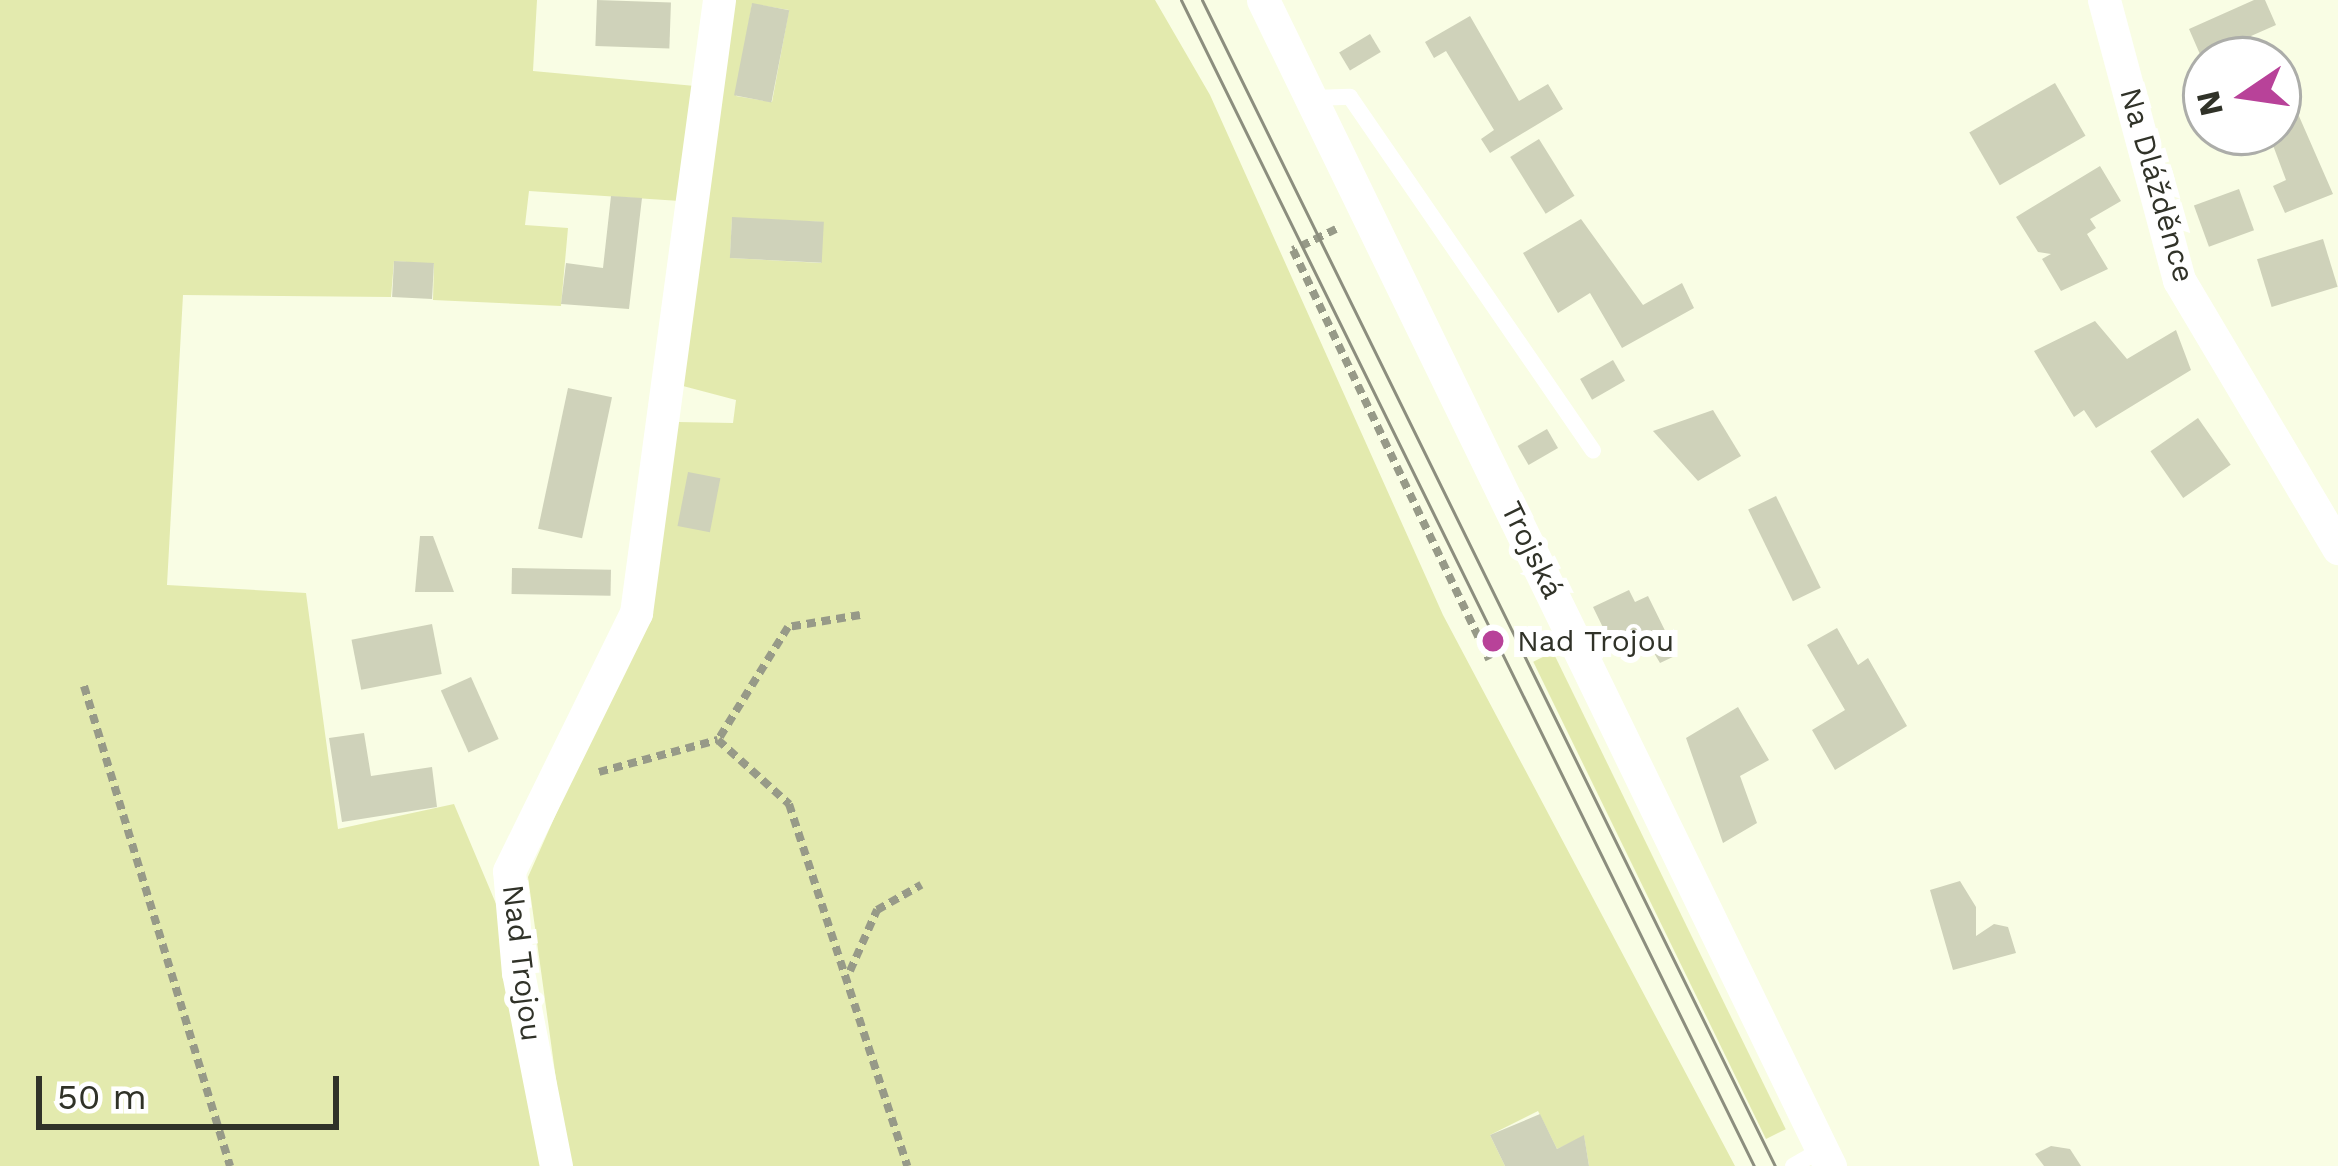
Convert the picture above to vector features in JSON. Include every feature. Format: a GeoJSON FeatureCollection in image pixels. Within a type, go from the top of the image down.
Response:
{"type":"FeatureCollection","features":[{"type":"Feature","properties":{"kind":"street","name":"Nad Trojou"},"geometry":{"type":"LineString","coordinates":[[556,1166],[518,973],[509,871],[637,613],[719,0]]}},
{"type":"Feature","properties":{"kind":"street","name":"Trojská"},"geometry":{"type":"LineString","coordinates":[[1263,0],[1815,1160]]}},
{"type":"Feature","properties":{"kind":"street","name":"Na Dlážděnce"},"geometry":{"type":"LineString","coordinates":[[2104,0],[2179,280],[2338,548]]}},
{"type":"Feature","properties":{"kind":"lane"},"geometry":{"type":"LineString","coordinates":[[1312,98],[1350,97],[1593,451]]}},
{"type":"Feature","properties":{"kind":"path"},"geometry":{"type":"LineString","coordinates":[[1337,229],[1293,250],[1489,660]]}},
{"type":"Feature","properties":{"kind":"path"},"geometry":{"type":"LineString","coordinates":[[609,767],[718,740],[788,627],[860,615]]}},
{"type":"Feature","properties":{"kind":"path"},"geometry":{"type":"LineString","coordinates":[[84,686],[230,1166]]}},
{"type":"Feature","properties":{"kind":"path"},"geometry":{"type":"LineString","coordinates":[[718,740],[789,804],[850,971],[907,1166]]}},
{"type":"Feature","properties":{"kind":"path"},"geometry":{"type":"LineString","coordinates":[[850,971],[877,910],[921,884]]}},
{"type":"Feature","properties":{"kind":"green space"},"geometry":{"type":"Polygon","coordinates":[[[0,0],[537,0],[533,71],[695,86],[680,201],[529,191],[525,225],[568,228],[561,306],[433,300],[434,264],[394,261],[391,297],[183,295],[167,585],[306,593],[338,829],[454,804],[502,918],[542,1166],[0,1166],[0,0]]]}},
{"type":"Feature","properties":{"kind":"green space"},"geometry":{"type":"Polygon","coordinates":[[[733,0],[1155,0],[1210,95],[1443,615],[1735,1166],[1589,1166],[1584,1136],[1557,1149],[1538,1111],[1490,1135],[1505,1166],[568,1166],[528,877],[652,598],[678,422],[733,423],[736,400],[683,386],[733,0]],[[752,4],[736,96],[772,102],[789,10],[752,4]],[[732,218],[730,258],[821,263],[823,222],[732,218]]]}},
{"type":"Feature","properties":{"kind":"green space"},"geometry":{"type":"Polygon","coordinates":[[[1553,652],[1786,1129],[1766,1139],[1533,662],[1553,652]]]}},
{"type":"Feature","properties":{"kind":"building"},"geometry":{"type":"Polygon","coordinates":[[[597,0],[671,3],[669,49],[595,46],[597,0]]]}},
{"type":"Feature","properties":{"kind":"building"},"geometry":{"type":"Polygon","coordinates":[[[2254,0],[2265,0],[2276,25],[2251,36],[2192,36],[2189,29],[2254,0]]]}},
{"type":"Feature","properties":{"kind":"building"},"geometry":{"type":"Polygon","coordinates":[[[752,3],[789,10],[771,103],[734,95],[752,3]]]}},
{"type":"Feature","properties":{"kind":"building"},"geometry":{"type":"Polygon","coordinates":[[[1470,16],[1519,101],[1548,84],[1563,109],[1490,153],[1481,139],[1494,130],[1446,51],[1434,58],[1425,42],[1470,16]]]}},
{"type":"Feature","properties":{"kind":"building"},"geometry":{"type":"Polygon","coordinates":[[[1370,34],[1381,52],[1350,71],[1339,53],[1370,34]]]}},
{"type":"Feature","properties":{"kind":"building"},"geometry":{"type":"Polygon","coordinates":[[[2055,83],[2086,136],[2000,185],[1969,132],[2055,83]]]}},
{"type":"Feature","properties":{"kind":"building"},"geometry":{"type":"Polygon","coordinates":[[[2302,123],[2333,194],[2285,213],[2273,186],[2286,180],[2277,156],[2302,156],[2302,123]]]}},
{"type":"Feature","properties":{"kind":"building"},"geometry":{"type":"Polygon","coordinates":[[[1539,139],[1575,196],[1546,214],[1510,157],[1539,139]]]}},
{"type":"Feature","properties":{"kind":"building"},"geometry":{"type":"Polygon","coordinates":[[[2100,166],[2121,201],[2090,219],[2096,228],[2087,234],[2108,269],[2061,291],[2042,259],[2051,254],[2038,252],[2016,217],[2100,166]]]}},
{"type":"Feature","properties":{"kind":"building"},"geometry":{"type":"Polygon","coordinates":[[[2239,189],[2254,230],[2209,247],[2194,205],[2239,189]]]}},
{"type":"Feature","properties":{"kind":"building"},"geometry":{"type":"Polygon","coordinates":[[[611,196],[642,198],[629,309],[561,304],[566,263],[603,268],[611,196]]]}},
{"type":"Feature","properties":{"kind":"building"},"geometry":{"type":"Polygon","coordinates":[[[732,217],[824,222],[822,263],[730,258],[732,217]]]}},
{"type":"Feature","properties":{"kind":"building"},"geometry":{"type":"Polygon","coordinates":[[[1581,219],[1643,305],[1682,283],[1694,308],[1622,348],[1590,293],[1558,313],[1523,253],[1581,219]]]}},
{"type":"Feature","properties":{"kind":"building"},"geometry":{"type":"Polygon","coordinates":[[[2323,239],[2338,287],[2272,307],[2257,259],[2323,239]]]}},
{"type":"Feature","properties":{"kind":"building"},"geometry":{"type":"Polygon","coordinates":[[[394,261],[434,263],[432,299],[392,297],[394,261]]]}},
{"type":"Feature","properties":{"kind":"building"},"geometry":{"type":"Polygon","coordinates":[[[2095,321],[2127,359],[2176,330],[2191,370],[2096,428],[2084,410],[2074,417],[2034,351],[2095,321]]]}},
{"type":"Feature","properties":{"kind":"building"},"geometry":{"type":"Polygon","coordinates":[[[1613,360],[1625,381],[1592,400],[1580,379],[1613,360]]]}},
{"type":"Feature","properties":{"kind":"building"},"geometry":{"type":"Polygon","coordinates":[[[568,388],[612,397],[582,538],[538,529],[568,388]]]}},
{"type":"Feature","properties":{"kind":"building"},"geometry":{"type":"Polygon","coordinates":[[[1713,410],[1741,456],[1698,481],[1653,431],[1713,410]]]}},
{"type":"Feature","properties":{"kind":"building"},"geometry":{"type":"Polygon","coordinates":[[[2198,418],[2231,465],[2183,498],[2150,451],[2198,418]]]}},
{"type":"Feature","properties":{"kind":"building"},"geometry":{"type":"Polygon","coordinates":[[[1547,429],[1558,448],[1529,465],[1518,446],[1547,429]]]}},
{"type":"Feature","properties":{"kind":"building"},"geometry":{"type":"Polygon","coordinates":[[[688,472],[720,478],[710,532],[678,526],[688,472]]]}},
{"type":"Feature","properties":{"kind":"building"},"geometry":{"type":"Polygon","coordinates":[[[1776,496],[1821,588],[1793,601],[1748,510],[1776,496]]]}},
{"type":"Feature","properties":{"kind":"building"},"geometry":{"type":"Polygon","coordinates":[[[420,536],[433,536],[454,592],[415,592],[420,536]]]}},
{"type":"Feature","properties":{"kind":"building"},"geometry":{"type":"Polygon","coordinates":[[[512,568],[611,570],[611,596],[512,594],[512,568]]]}},
{"type":"Feature","properties":{"kind":"building"},"geometry":{"type":"Polygon","coordinates":[[[1629,590],[1635,602],[1648,596],[1677,655],[1660,663],[1641,631],[1610,642],[1593,607],[1629,590]]]}},
{"type":"Feature","properties":{"kind":"building"},"geometry":{"type":"Polygon","coordinates":[[[432,624],[442,674],[361,690],[352,640],[432,624]]]}},
{"type":"Feature","properties":{"kind":"building"},"geometry":{"type":"Polygon","coordinates":[[[1837,628],[1858,665],[1868,658],[1907,726],[1835,770],[1812,730],[1845,710],[1807,645],[1837,628]]]}},
{"type":"Feature","properties":{"kind":"building"},"geometry":{"type":"Polygon","coordinates":[[[471,677],[499,739],[469,753],[441,690],[471,677]]]}},
{"type":"Feature","properties":{"kind":"building"},"geometry":{"type":"Polygon","coordinates":[[[1738,707],[1769,760],[1740,776],[1757,823],[1723,843],[1686,738],[1738,707]]]}},
{"type":"Feature","properties":{"kind":"building"},"geometry":{"type":"Polygon","coordinates":[[[364,733],[371,776],[432,767],[437,807],[342,822],[329,738],[364,733]]]}},
{"type":"Feature","properties":{"kind":"building"},"geometry":{"type":"Polygon","coordinates":[[[1960,881],[1976,907],[1976,936],[1994,924],[2008,927],[2016,953],[1953,970],[1930,890],[1960,881]]]}},
{"type":"Feature","properties":{"kind":"building"},"geometry":{"type":"Polygon","coordinates":[[[1540,1114],[1557,1149],[1584,1135],[1589,1166],[1505,1166],[1490,1135],[1540,1114]]]}},
{"type":"Feature","properties":{"kind":"building"},"geometry":{"type":"Polygon","coordinates":[[[2051,1146],[2070,1149],[2081,1166],[2044,1166],[2035,1154],[2051,1146]]]}},
{"type":"Feature","properties":{"kind":"tram line"},"geometry":{"type":"LineString","coordinates":[[1181,0],[1754,1166]]}},
{"type":"Feature","properties":{"kind":"tram line"},"geometry":{"type":"LineString","coordinates":[[1202,0],[1775,1166]]}},
{"type":"Feature","properties":{"kind":"place","name":"Nad Trojou"},"geometry":{"type":"Point","coordinates":[1493,641]}}]}
